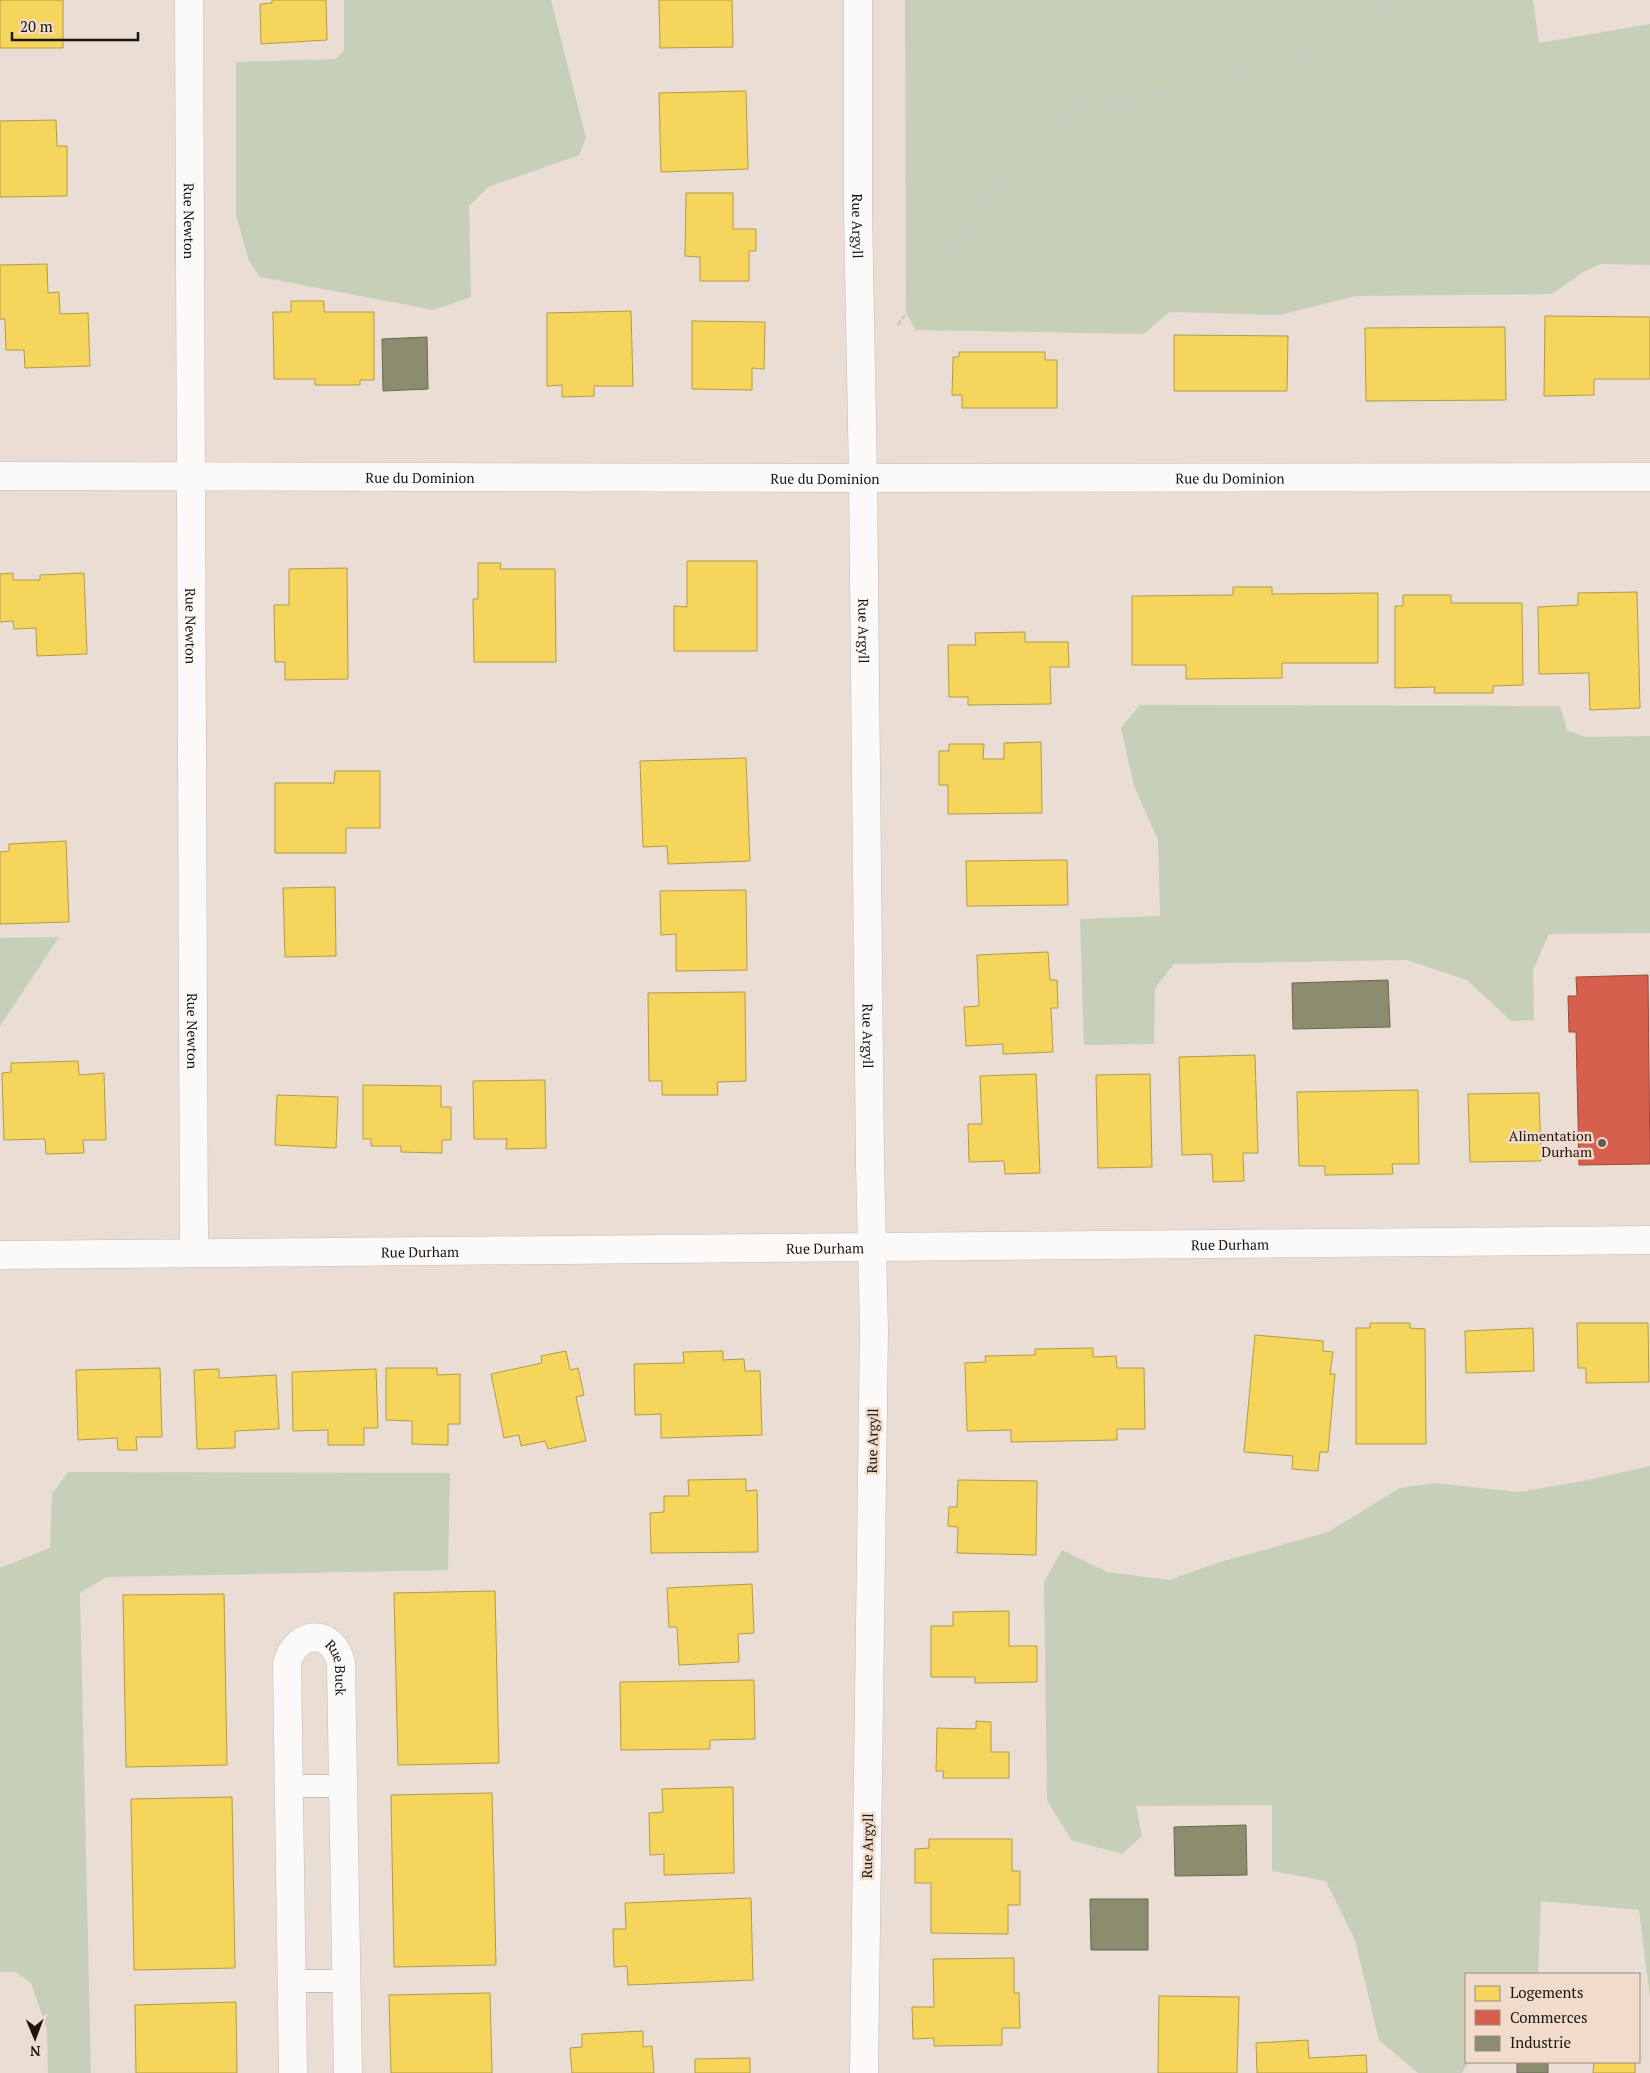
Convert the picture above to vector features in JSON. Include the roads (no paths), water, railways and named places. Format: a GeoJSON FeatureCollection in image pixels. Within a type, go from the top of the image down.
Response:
{"type":"FeatureCollection","features":[{"type":"Feature","properties":{"kind":"street","name":"Rue Newton"},"geometry":{"type":"LineString","coordinates":[[189,0],[194,1253]]}},
{"type":"Feature","properties":{"kind":"street","name":"Rue Argyll"},"geometry":{"type":"LineString","coordinates":[[858,0],[860,335],[874,1330],[864,2073]]}},
{"type":"Feature","properties":{"kind":"street","name":"Rue du Dominion"},"geometry":{"type":"LineString","coordinates":[[0,476],[1650,477]]}},
{"type":"Feature","properties":{"kind":"street","name":"Rue Durham"},"geometry":{"type":"LineString","coordinates":[[0,1255],[1650,1240]]}},
{"type":"Feature","properties":{"kind":"street","name":"Rue Buck"},"geometry":{"type":"LineString","coordinates":[[293,2073],[287,1663],[290,1653],[296,1644],[304,1639],[314,1637],[325,1639],[334,1645],[342,1664],[348,2073]]}},
{"type":"Feature","properties":{"kind":"lane"},"geometry":{"type":"LineString","coordinates":[[289,1786],[343,1786]]}},
{"type":"Feature","properties":{"kind":"lane"},"geometry":{"type":"LineString","coordinates":[[292,1981],[346,1980]]}},
{"type":"Feature","properties":{"kind":"place","name":"Alimentation Durham"},"geometry":{"type":"Point","coordinates":[1602,1143]}}]}
